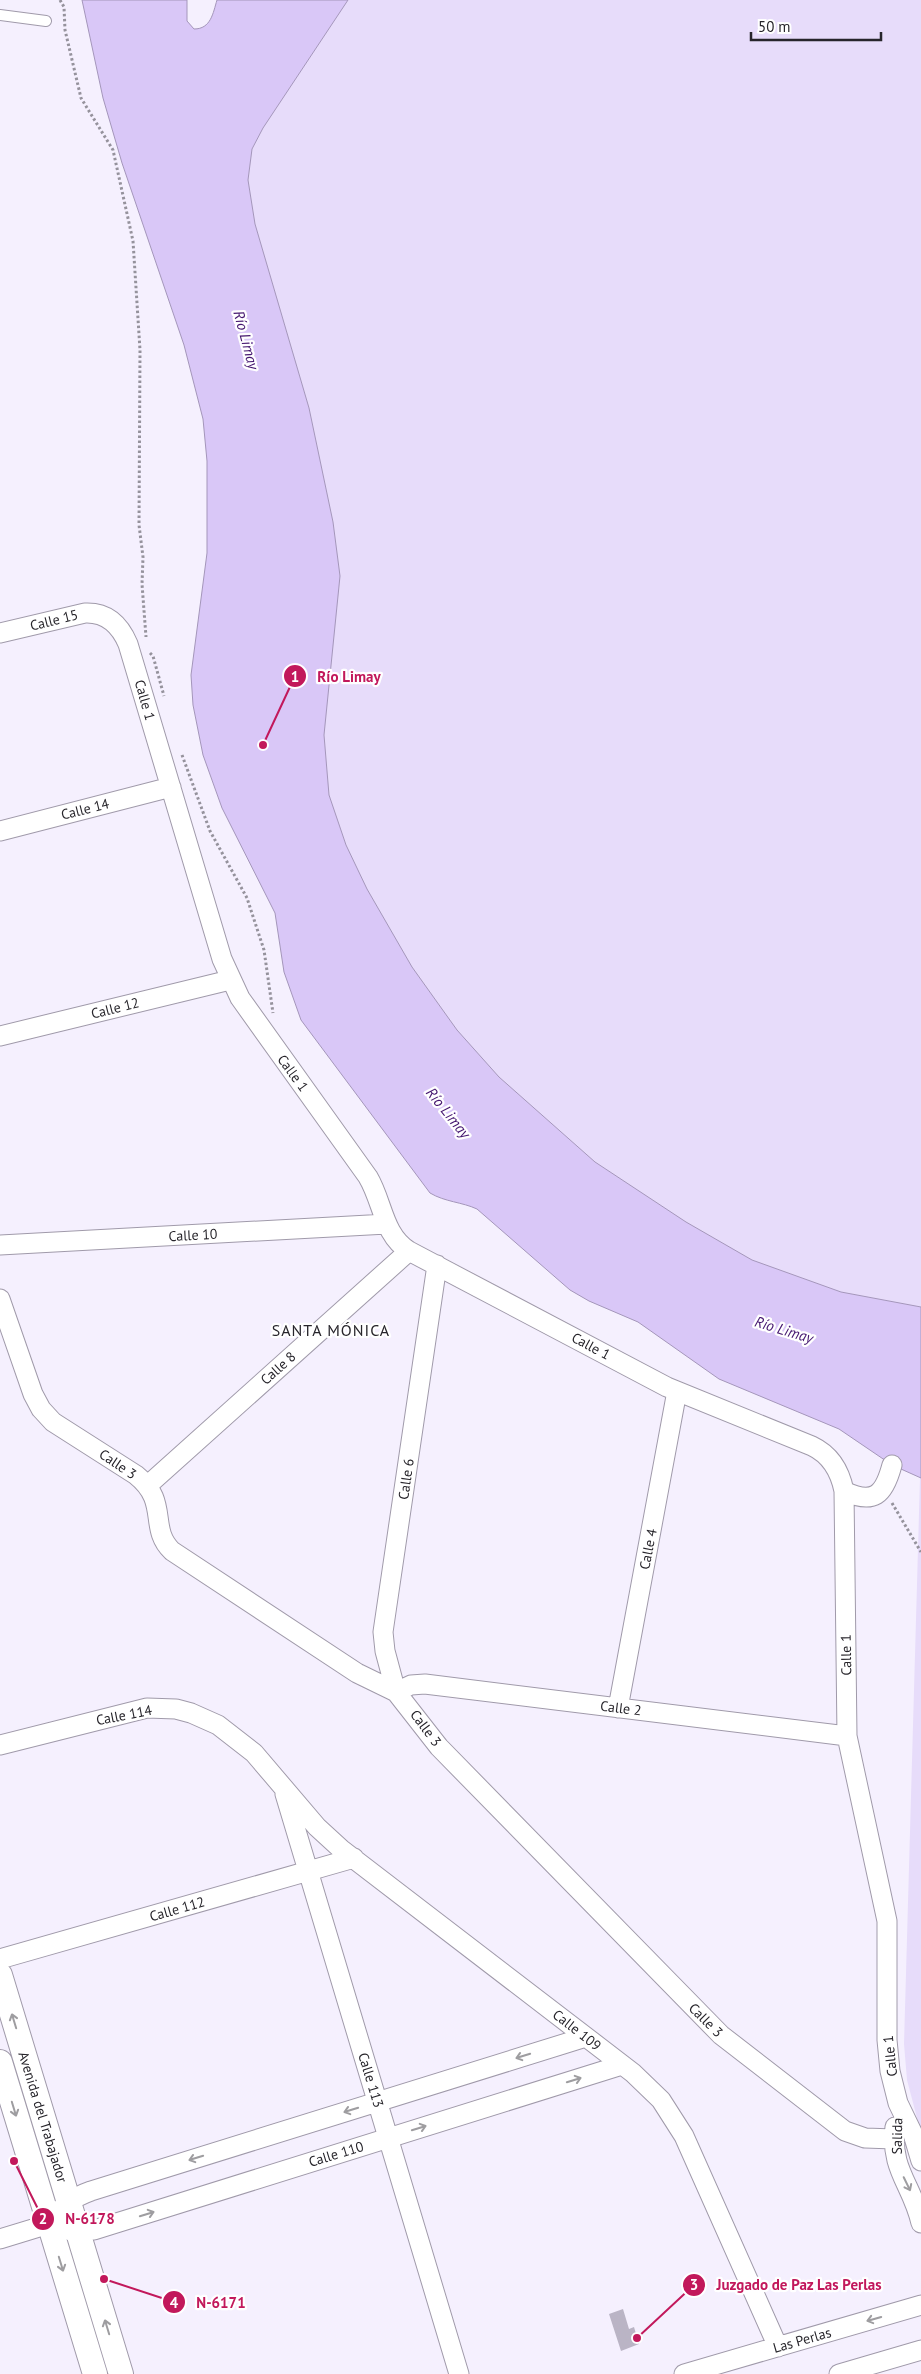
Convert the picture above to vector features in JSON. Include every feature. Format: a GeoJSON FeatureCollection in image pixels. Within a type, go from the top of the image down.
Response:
{"type":"FeatureCollection","features":[{"type":"Feature","properties":{"kind":"street","name":"Calle 15"},"geometry":{"type":"LineString","coordinates":[[0,633],[85,613],[92,612],[107,617]]}},
{"type":"Feature","properties":{"kind":"street","name":"Calle 1"},"geometry":{"type":"LineString","coordinates":[[107,617],[120,629],[128,644],[222,959],[230,980],[240,998],[368,1177],[394,1237],[409,1251],[677,1391],[819,1449],[836,1468],[844,1491],[848,1736],[887,1921],[887,2040],[890,2071],[898,2103]]}},
{"type":"Feature","properties":{"kind":"street","name":"Calle 14"},"geometry":{"type":"LineString","coordinates":[[0,831],[171,787]]}},
{"type":"Feature","properties":{"kind":"street","name":"Calle 12"},"geometry":{"type":"LineString","coordinates":[[0,1036],[230,980]]}},
{"type":"Feature","properties":{"kind":"street","name":"Calle 10"},"geometry":{"type":"LineString","coordinates":[[0,1245],[387,1224]]}},
{"type":"Feature","properties":{"kind":"street","name":"Calle 8"},"geometry":{"type":"LineString","coordinates":[[147,1486],[409,1251]]}},
{"type":"Feature","properties":{"kind":"street","name":"Calle 6"},"geometry":{"type":"LineString","coordinates":[[396,1692],[385,1651],[383,1632],[437,1265]]}},
{"type":"Feature","properties":{"kind":"street","name":"Calle 3"},"geometry":{"type":"LineString","coordinates":[[0,1299],[33,1394],[41,1409],[53,1422],[136,1475],[147,1486],[157,1505],[162,1537],[172,1551],[357,1673],[396,1692],[405,1701],[439,1747],[724,2039],[845,2131],[865,2138],[894,2140]]}},
{"type":"Feature","properties":{"kind":"street","name":"Calle 4"},"geometry":{"type":"LineString","coordinates":[[618,1708],[677,1391]]}},
{"type":"Feature","properties":{"kind":"street"},"geometry":{"type":"LineString","coordinates":[[844,1491],[855,1496],[868,1498],[884,1489],[892,1465]]}},
{"type":"Feature","properties":{"kind":"street","name":"Calle 2"},"geometry":{"type":"LineString","coordinates":[[396,1692],[410,1685],[425,1684],[848,1736]]}},
{"type":"Feature","properties":{"kind":"street","name":"Calle 114"},"geometry":{"type":"LineString","coordinates":[[0,1746],[133,1710],[147,1708],[176,1709],[204,1718],[230,1733],[254,1753],[283,1786]]}},
{"type":"Feature","properties":{"kind":"street","name":"Calle 109"},"geometry":{"type":"LineString","coordinates":[[283,1786],[329,1838],[622,2064],[661,2100],[684,2136],[778,2347]]}},
{"type":"Feature","properties":{"kind":"street","name":"Calle 113"},"geometry":{"type":"LineString","coordinates":[[283,1786],[459,2374]]}},
{"type":"Feature","properties":{"kind":"street","name":"Calle 112"},"geometry":{"type":"LineString","coordinates":[[0,1959],[354,1858]]}},
{"type":"Feature","properties":{"kind":"street","name":"Avenida del Trabajador"},"geometry":{"type":"LineString","coordinates":[[0,1975],[121,2374]]}},
{"type":"Feature","properties":{"kind":"street"},"geometry":{"type":"LineString","coordinates":[[0,2239],[49,2224],[68,2200],[91,2191],[586,2037]]}},
{"type":"Feature","properties":{"kind":"street","name":"Avenida del Trabajador"},"geometry":{"type":"LineString","coordinates":[[0,2062],[94,2374]]}},
{"type":"Feature","properties":{"kind":"street","name":"Calle 110"},"geometry":{"type":"LineString","coordinates":[[49,2224],[78,2232],[102,2228],[622,2064]]}},
{"type":"Feature","properties":{"kind":"street"},"geometry":{"type":"LineString","coordinates":[[898,2103],[916,2141],[921,2161]]}},
{"type":"Feature","properties":{"kind":"street","name":"Salida"},"geometry":{"type":"LineString","coordinates":[[898,2103],[894,2140],[898,2166],[915,2203],[921,2223]]}},
{"type":"Feature","properties":{"kind":"street","name":"Las Perlas"},"geometry":{"type":"LineString","coordinates":[[684,2374],[921,2305]]}},
{"type":"Feature","properties":{"kind":"street"},"geometry":{"type":"LineString","coordinates":[[839,2374],[888,2367],[921,2350]]}},
{"type":"Feature","properties":{"kind":"lane"},"geometry":{"type":"LineString","coordinates":[[0,14],[46,21]]}},
{"type":"Feature","properties":{"kind":"path"},"geometry":{"type":"LineString","coordinates":[[60,0],[64,6],[65,30],[81,98],[113,150],[133,241],[140,350],[139,525],[143,557],[142,584],[147,645]]}},
{"type":"Feature","properties":{"kind":"path"},"geometry":{"type":"LineString","coordinates":[[148,650],[153,656],[166,703]]}},
{"type":"Feature","properties":{"kind":"path"},"geometry":{"type":"LineString","coordinates":[[180,750],[210,831],[250,907],[264,950],[274,1020]]}},
{"type":"Feature","properties":{"kind":"path"},"geometry":{"type":"LineString","coordinates":[[884,1489],[921,1552]]}},
{"type":"Feature","properties":{"kind":"shaded area"},"geometry":{"type":"Polygon","coordinates":[[[348,0],[921,0],[921,1307],[841,1292],[752,1260],[686,1222],[595,1162],[499,1077],[457,1030],[412,967],[367,889],[346,845],[329,795],[324,735],[340,576],[333,522],[309,408],[255,224],[248,180],[252,149],[263,128],[348,0]]]}},
{"type":"Feature","properties":{"kind":"shaded area"},"geometry":{"type":"Polygon","coordinates":[[[920,1478],[921,2133],[907,2080],[904,2044],[920,1478]]]}},
{"type":"Feature","properties":{"kind":"water","name":"Río Limay"},"geometry":{"type":"Polygon","coordinates":[[[82,0],[187,0],[187,21],[194,29],[208,23],[217,0],[348,0],[263,128],[252,149],[248,180],[255,224],[309,408],[333,522],[340,576],[324,735],[329,795],[346,845],[367,889],[412,967],[457,1030],[499,1077],[595,1162],[686,1222],[752,1260],[841,1292],[921,1307],[921,1478],[892,1465],[839,1429],[719,1379],[638,1322],[589,1301],[570,1290],[477,1209],[430,1193],[301,1020],[284,972],[275,913],[222,808],[203,755],[193,705],[191,675],[207,553],[207,461],[203,419],[184,345],[122,163],[103,98],[82,0]]]}},
{"type":"Feature","properties":{"kind":"building"},"geometry":{"type":"Polygon","coordinates":[[[623,2309],[629,2329],[634,2327],[639,2344],[621,2351],[609,2314],[623,2309]]]}},
{"type":"Feature","properties":{"kind":"place","name":"Río Limay"},"geometry":{"type":"Point","coordinates":[263,745]}},
{"type":"Feature","properties":{"kind":"place","name":"N-6178"},"geometry":{"type":"Point","coordinates":[14,2161]}},
{"type":"Feature","properties":{"kind":"place","name":"N-6171"},"geometry":{"type":"Point","coordinates":[104,2279]}},
{"type":"Feature","properties":{"kind":"place","name":"Juzgado de Paz Las Perlas"},"geometry":{"type":"Point","coordinates":[637,2338]}},
{"type":"Feature","properties":{"kind":"district","name":"SANTA MÓNICA"},"geometry":{"type":"Point","coordinates":[331,1330]}}]}
